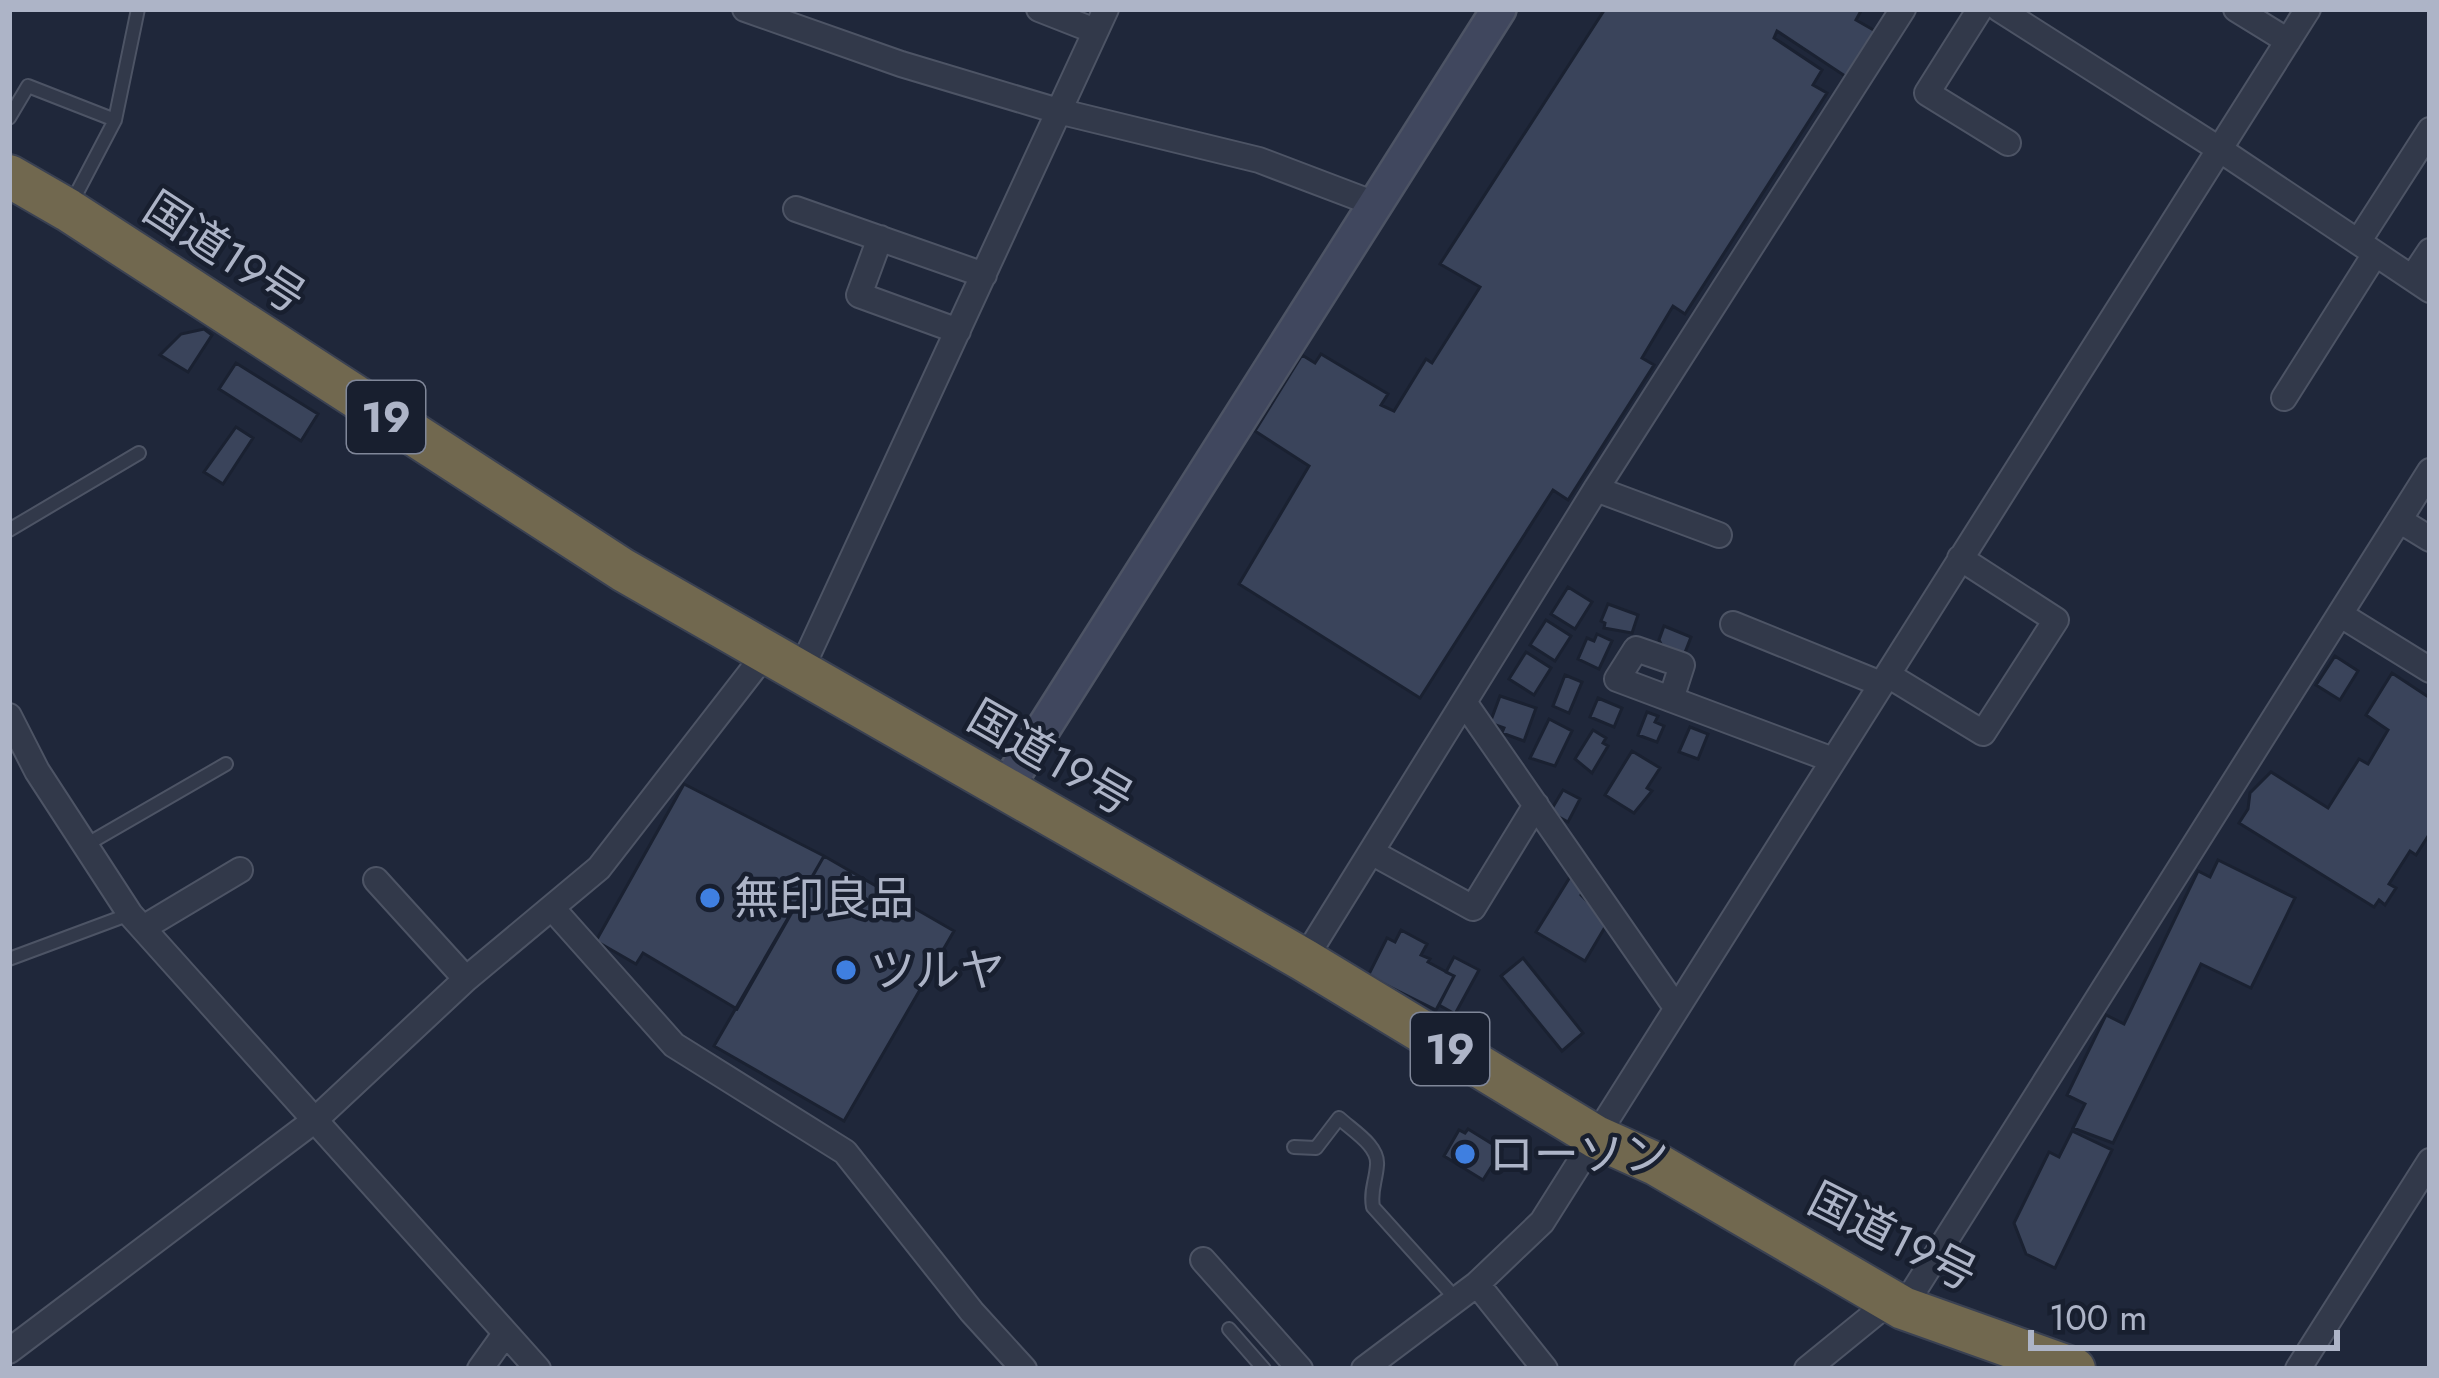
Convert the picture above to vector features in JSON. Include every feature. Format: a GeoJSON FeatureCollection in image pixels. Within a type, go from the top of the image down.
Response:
{"type":"FeatureCollection","features":[{"type":"Feature","properties":{"kind":"highway","name":"国道19号"},"geometry":{"type":"LineString","coordinates":[[9,176],[604,558],[1304,960],[1596,1137],[1656,1164],[1895,1303],[2074,1369]]}},
{"type":"Feature","properties":{"kind":"street"},"geometry":{"type":"LineString","coordinates":[[745,9],[901,64],[1058,110],[1202,143],[1375,204]]}},
{"type":"Feature","properties":{"kind":"street"},"geometry":{"type":"LineString","coordinates":[[9,1352],[315,1120],[466,979],[599,868],[782,664],[958,331],[1100,20],[1039,9]]}},
{"type":"Feature","properties":{"kind":"street"},"geometry":{"type":"LineString","coordinates":[[1005,789],[1499,9]]}},
{"type":"Feature","properties":{"kind":"street"},"geometry":{"type":"LineString","coordinates":[[1304,960],[1903,9]]}},
{"type":"Feature","properties":{"kind":"street"},"geometry":{"type":"LineString","coordinates":[[1980,9],[1927,93],[2008,143]]}},
{"type":"Feature","properties":{"kind":"street"},"geometry":{"type":"LineString","coordinates":[[1999,9],[2421,284],[2430,251]]}},
{"type":"Feature","properties":{"kind":"street"},"geometry":{"type":"LineString","coordinates":[[2236,9],[2288,41]]}},
{"type":"Feature","properties":{"kind":"street"},"geometry":{"type":"LineString","coordinates":[[1364,1369],[1477,1283],[1542,1222],[2308,9]]}},
{"type":"Feature","properties":{"kind":"street"},"geometry":{"type":"LineString","coordinates":[[2284,398],[2430,130]]}},
{"type":"Feature","properties":{"kind":"street"},"geometry":{"type":"LineString","coordinates":[[796,209],[984,275]]}},
{"type":"Feature","properties":{"kind":"street"},"geometry":{"type":"LineString","coordinates":[[880,238],[859,295],[958,331]]}},
{"type":"Feature","properties":{"kind":"street"},"geometry":{"type":"LineString","coordinates":[[1807,1369],[1876,1312],[1895,1303],[2430,471]]}},
{"type":"Feature","properties":{"kind":"street"},"geometry":{"type":"LineString","coordinates":[[1597,489],[1719,535]]}},
{"type":"Feature","properties":{"kind":"street"},"geometry":{"type":"LineString","coordinates":[[2399,520],[2430,539]]}},
{"type":"Feature","properties":{"kind":"street"},"geometry":{"type":"LineString","coordinates":[[1733,624],[1884,679],[1983,733],[2056,620],[1960,558]]}},
{"type":"Feature","properties":{"kind":"street"},"geometry":{"type":"LineString","coordinates":[[2341,614],[2430,670]]}},
{"type":"Feature","properties":{"kind":"street"},"geometry":{"type":"LineString","coordinates":[[1671,700],[1833,760]]}},
{"type":"Feature","properties":{"kind":"street"},"geometry":{"type":"LineString","coordinates":[[1465,702],[1675,1006]]}},
{"type":"Feature","properties":{"kind":"street"},"geometry":{"type":"LineString","coordinates":[[9,716],[37,771],[137,921],[538,1369]]}},
{"type":"Feature","properties":{"kind":"street"},"geometry":{"type":"LineString","coordinates":[[1371,853],[1473,908],[1536,806]]}},
{"type":"Feature","properties":{"kind":"street"},"geometry":{"type":"LineString","coordinates":[[137,921],[240,869]]}},
{"type":"Feature","properties":{"kind":"street"},"geometry":{"type":"LineString","coordinates":[[376,880],[466,979]]}},
{"type":"Feature","properties":{"kind":"street"},"geometry":{"type":"LineString","coordinates":[[552,908],[674,1046],[844,1152],[982,1324],[1008,1364]]}},
{"type":"Feature","properties":{"kind":"street"},"geometry":{"type":"LineString","coordinates":[[2298,1369],[2430,1161]]}},
{"type":"Feature","properties":{"kind":"street"},"geometry":{"type":"LineString","coordinates":[[1203,1260],[1300,1369]]}},
{"type":"Feature","properties":{"kind":"street"},"geometry":{"type":"LineString","coordinates":[[1477,1283],[1545,1369]]}},
{"type":"Feature","properties":{"kind":"street"},"geometry":{"type":"LineString","coordinates":[[963,1341],[982,1324]]}},
{"type":"Feature","properties":{"kind":"street"},"geometry":{"type":"LineString","coordinates":[[480,1369],[505,1334]]}},
{"type":"Feature","properties":{"kind":"lane"},"geometry":{"type":"LineString","coordinates":[[68,210],[115,121],[138,9]]}},
{"type":"Feature","properties":{"kind":"lane"},"geometry":{"type":"LineString","coordinates":[[9,118],[28,86],[115,121]]}},
{"type":"Feature","properties":{"kind":"lane"},"geometry":{"type":"LineString","coordinates":[[9,530],[139,453]]}},
{"type":"Feature","properties":{"kind":"lane"},"geometry":{"type":"LineString","coordinates":[[84,846],[226,764]]}},
{"type":"Feature","properties":{"kind":"lane"},"geometry":{"type":"LineString","coordinates":[[9,958],[137,921]]}},
{"type":"Feature","properties":{"kind":"lane"},"geometry":{"type":"LineString","coordinates":[[1294,1147],[1316,1148],[1339,1118],[1376,1151],[1370,1194],[1373,1207],[1456,1299]]}},
{"type":"Feature","properties":{"kind":"lane"},"geometry":{"type":"LineString","coordinates":[[1228,1329],[1264,1369]]}},
{"type":"Feature","properties":{"kind":"building"},"geometry":{"type":"Polygon","coordinates":[[[1605,9],[1862,9],[1856,20],[1877,32],[1848,78],[1777,31],[1774,38],[1822,70],[1813,85],[1827,93],[1685,314],[1673,306],[1642,358],[1654,365],[1568,500],[1553,490],[1420,698],[1239,584],[1309,466],[1255,431],[1302,355],[1315,363],[1321,354],[1388,394],[1381,405],[1394,411],[1426,359],[1432,363],[1480,287],[1440,264],[1605,9]]]}},
{"type":"Feature","properties":{"kind":"building"},"geometry":{"type":"Polygon","coordinates":[[[204,329],[212,335],[188,372],[160,355],[181,334],[204,329]]]}},
{"type":"Feature","properties":{"kind":"building"},"geometry":{"type":"Polygon","coordinates":[[[236,363],[318,414],[301,441],[219,389],[236,363]]]}},
{"type":"Feature","properties":{"kind":"building"},"geometry":{"type":"Polygon","coordinates":[[[236,427],[253,438],[223,484],[204,472],[236,427]]]}},
{"type":"Feature","properties":{"kind":"building"},"geometry":{"type":"Polygon","coordinates":[[[1568,587],[1592,602],[1575,629],[1551,614],[1568,587]]]}},
{"type":"Feature","properties":{"kind":"building"},"geometry":{"type":"Polygon","coordinates":[[[1608,604],[1638,615],[1632,633],[1604,628],[1601,621],[1608,604]]]}},
{"type":"Feature","properties":{"kind":"building"},"geometry":{"type":"Polygon","coordinates":[[[1546,620],[1571,636],[1555,661],[1530,645],[1546,620]]]}},
{"type":"Feature","properties":{"kind":"building"},"geometry":{"type":"Polygon","coordinates":[[[1664,626],[1691,637],[1684,655],[1662,646],[1664,626]]]}},
{"type":"Feature","properties":{"kind":"building"},"geometry":{"type":"Polygon","coordinates":[[[1597,634],[1612,641],[1599,669],[1578,659],[1587,638],[1594,641],[1597,634]]]}},
{"type":"Feature","properties":{"kind":"building"},"geometry":{"type":"Polygon","coordinates":[[[1526,652],[1551,668],[1534,695],[1509,679],[1526,652]]]}},
{"type":"Feature","properties":{"kind":"building"},"geometry":{"type":"Polygon","coordinates":[[[2335,656],[2358,671],[2340,700],[2316,685],[2335,656]]]}},
{"type":"Feature","properties":{"kind":"building"},"geometry":{"type":"Polygon","coordinates":[[[2392,673],[2430,698],[2430,833],[2416,855],[2410,851],[2389,884],[2396,888],[2385,905],[2379,900],[2374,907],[2239,823],[2248,809],[2250,793],[2271,772],[2328,808],[2359,759],[2368,764],[2388,730],[2366,715],[2392,673]]]}},
{"type":"Feature","properties":{"kind":"building"},"geometry":{"type":"Polygon","coordinates":[[[1565,675],[1582,682],[1569,713],[1553,706],[1565,675]]]}},
{"type":"Feature","properties":{"kind":"building"},"geometry":{"type":"Polygon","coordinates":[[[1500,696],[1536,708],[1524,741],[1490,723],[1500,696]]]}},
{"type":"Feature","properties":{"kind":"building"},"geometry":{"type":"Polygon","coordinates":[[[1598,698],[1622,708],[1614,727],[1590,717],[1598,698]]]}},
{"type":"Feature","properties":{"kind":"building"},"geometry":{"type":"Polygon","coordinates":[[[1647,712],[1658,716],[1655,722],[1664,726],[1657,742],[1638,735],[1647,712]]]}},
{"type":"Feature","properties":{"kind":"building"},"geometry":{"type":"Polygon","coordinates":[[[1549,719],[1572,731],[1555,766],[1530,758],[1549,719]]]}},
{"type":"Feature","properties":{"kind":"building"},"geometry":{"type":"Polygon","coordinates":[[[1690,727],[1708,734],[1698,759],[1679,752],[1690,727]]]}},
{"type":"Feature","properties":{"kind":"building"},"geometry":{"type":"Polygon","coordinates":[[[1593,730],[1606,738],[1603,743],[1608,746],[1592,773],[1575,759],[1593,730]]]}},
{"type":"Feature","properties":{"kind":"building"},"geometry":{"type":"Polygon","coordinates":[[[1632,751],[1660,768],[1647,788],[1652,791],[1634,813],[1605,795],[1632,751]]]}},
{"type":"Feature","properties":{"kind":"building","name":"無印良品"},"geometry":{"type":"Polygon","coordinates":[[[684,784],[824,856],[737,1009],[643,953],[636,964],[596,941],[684,784]]]}},
{"type":"Feature","properties":{"kind":"building"},"geometry":{"type":"Polygon","coordinates":[[[1563,790],[1580,799],[1568,822],[1550,812],[1563,790]]]}},
{"type":"Feature","properties":{"kind":"building","name":"ツルヤ"},"geometry":{"type":"Polygon","coordinates":[[[824,856],[954,931],[844,1121],[714,1046],[824,856]]]}},
{"type":"Feature","properties":{"kind":"building"},"geometry":{"type":"Polygon","coordinates":[[[2218,860],[2295,898],[2251,988],[2201,964],[2113,1143],[2073,1128],[2085,1104],[2067,1095],[2106,1015],[2124,1024],[2198,871],[2210,877],[2218,860]]]}},
{"type":"Feature","properties":{"kind":"building"},"geometry":{"type":"Polygon","coordinates":[[[1575,869],[1586,885],[1581,895],[1608,922],[1585,961],[1536,932],[1575,869]]]}},
{"type":"Feature","properties":{"kind":"building"},"geometry":{"type":"Polygon","coordinates":[[[1401,930],[1427,944],[1421,955],[1428,962],[1454,976],[1436,1010],[1368,976],[1387,938],[1395,942],[1401,930]]]}},
{"type":"Feature","properties":{"kind":"building"},"geometry":{"type":"Polygon","coordinates":[[[1454,957],[1479,970],[1455,1014],[1439,1005],[1454,976],[1446,972],[1454,957]]]}},
{"type":"Feature","properties":{"kind":"building"},"geometry":{"type":"Polygon","coordinates":[[[1523,958],[1583,1033],[1562,1051],[1501,976],[1523,958]]]}},
{"type":"Feature","properties":{"kind":"building"},"geometry":{"type":"Polygon","coordinates":[[[1468,1129],[1502,1150],[1483,1180],[1444,1156],[1459,1130],[1465,1133],[1468,1129]]]}},
{"type":"Feature","properties":{"kind":"building"},"geometry":{"type":"Polygon","coordinates":[[[2072,1131],[2112,1150],[2055,1268],[2026,1254],[2014,1223],[2049,1152],[2059,1157],[2072,1131]]]}},
{"type":"Feature","properties":{"kind":"place","name":"無印良品"},"geometry":{"type":"Point","coordinates":[710,898]}},
{"type":"Feature","properties":{"kind":"place","name":"ツルヤ"},"geometry":{"type":"Point","coordinates":[846,970]}},
{"type":"Feature","properties":{"kind":"place","name":"ローソン"},"geometry":{"type":"Point","coordinates":[1465,1154]}}]}
